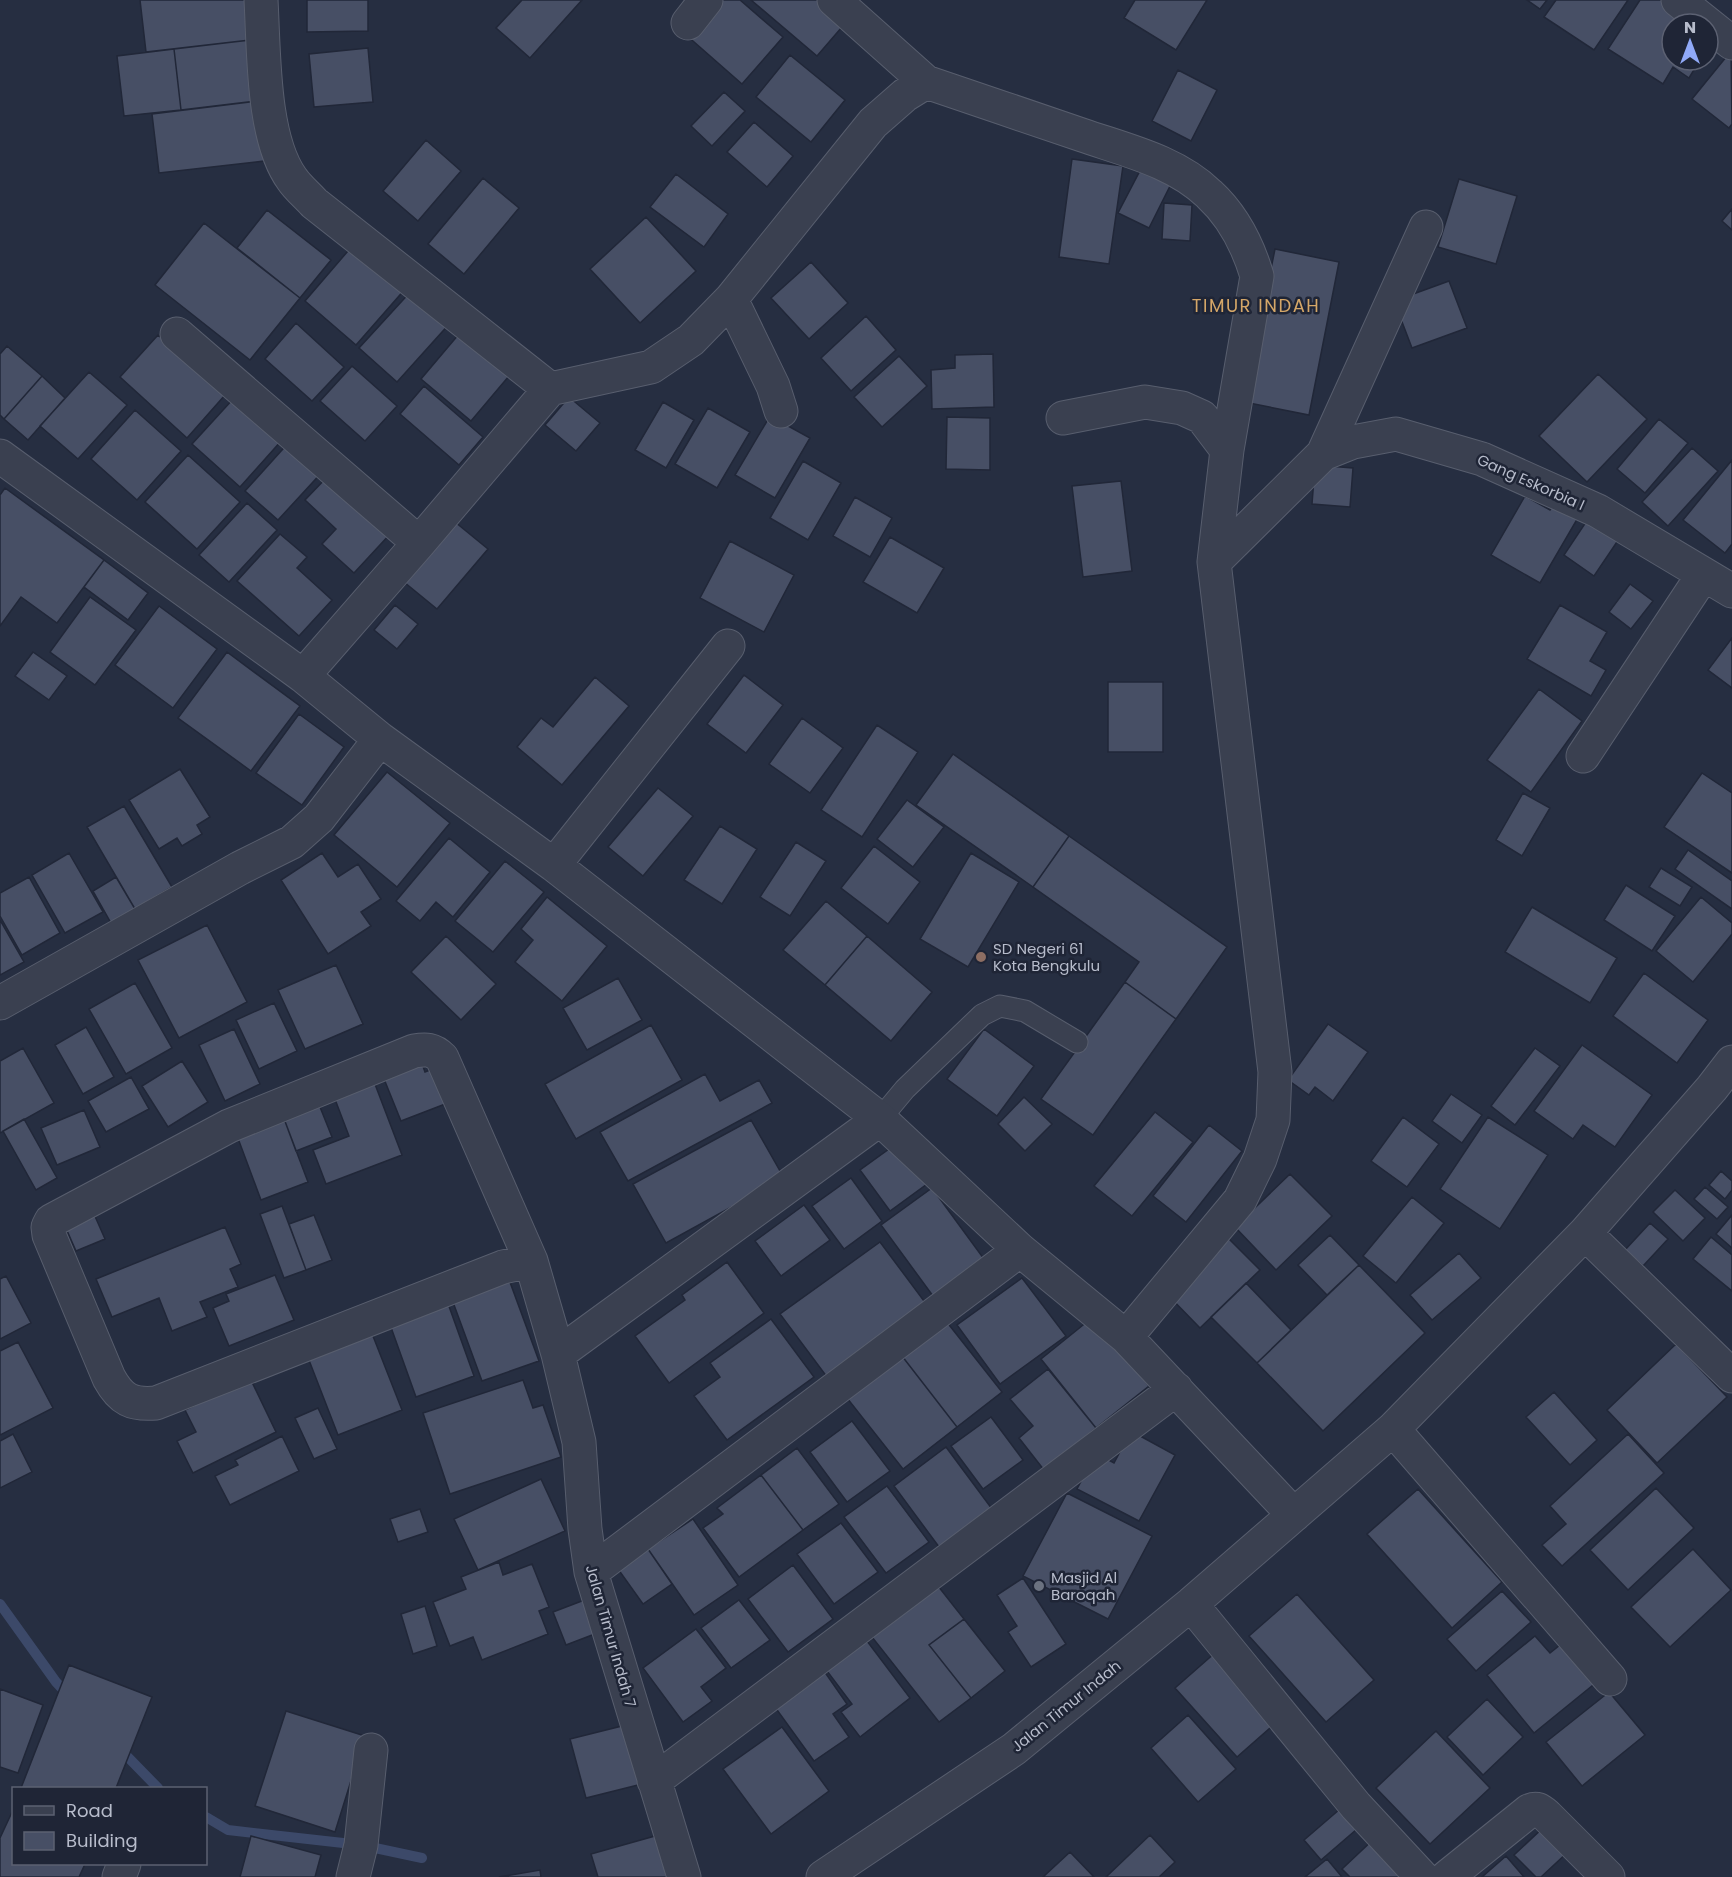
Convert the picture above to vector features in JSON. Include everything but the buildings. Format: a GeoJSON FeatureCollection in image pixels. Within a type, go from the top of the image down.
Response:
{"type":"FeatureCollection","features":[{"type":"Feature","properties":{"kind":"street"},"geometry":{"type":"LineString","coordinates":[[261,0],[268,112],[277,150],[291,178],[314,203],[549,389]]}},
{"type":"Feature","properties":{"kind":"street"},"geometry":{"type":"LineString","coordinates":[[834,0],[926,82],[1181,172],[1210,194],[1231,219],[1251,256],[1257,276],[1227,450],[1214,562],[1275,1072],[1273,1120],[1260,1159],[1240,1200],[1126,1337]]}},
{"type":"Feature","properties":{"kind":"street"},"geometry":{"type":"LineString","coordinates":[[1678,0],[1732,43]]}},
{"type":"Feature","properties":{"kind":"street"},"geometry":{"type":"LineString","coordinates":[[303,676],[549,389],[651,367],[691,340],[731,299],[873,123],[904,94],[926,82]]}},
{"type":"Feature","properties":{"kind":"street"},"geometry":{"type":"LineString","coordinates":[[1323,454],[1426,226]]}},
{"type":"Feature","properties":{"kind":"street"},"geometry":{"type":"LineString","coordinates":[[731,299],[773,386],[781,411]]}},
{"type":"Feature","properties":{"kind":"street"},"geometry":{"type":"LineString","coordinates":[[177,334],[419,543]]}},
{"type":"Feature","properties":{"kind":"street"},"geometry":{"type":"LineString","coordinates":[[1063,418],[1145,402],[1182,408],[1202,417],[1227,450]]}},
{"type":"Feature","properties":{"kind":"street","name":"Gang Eskorbia I"},"geometry":{"type":"LineString","coordinates":[[1214,562],[1323,454],[1353,442],[1396,434],[1482,459],[1598,511],[1732,591]]}},
{"type":"Feature","properties":{"kind":"street"},"geometry":{"type":"LineString","coordinates":[[0,456],[303,676],[380,739],[554,865],[880,1119],[1020,1251],[1126,1337],[1294,1515]]}},
{"type":"Feature","properties":{"kind":"street"},"geometry":{"type":"LineString","coordinates":[[1583,756],[1702,575]]}},
{"type":"Feature","properties":{"kind":"street"},"geometry":{"type":"LineString","coordinates":[[554,865],[728,646]]}},
{"type":"Feature","properties":{"kind":"street"},"geometry":{"type":"LineString","coordinates":[[0,1003],[240,868],[292,842],[319,818],[380,739]]}},
{"type":"Feature","properties":{"kind":"street","name":"Jalan Timur Indah 7"},"geometry":{"type":"LineString","coordinates":[[531,1262],[503,1267],[156,1403],[142,1404],[129,1401],[116,1390],[109,1378],[49,1235],[48,1227],[51,1221],[229,1126],[414,1051],[426,1049],[436,1052],[442,1058],[531,1262],[558,1354],[579,1443],[585,1529],[591,1572],[684,1877]]}},
{"type":"Feature","properties":{"kind":"street","name":"Jalan Timur Indah"},"geometry":{"type":"LineString","coordinates":[[822,1877],[1014,1749],[1191,1605],[1393,1429],[1722,1096],[1732,1062]]}},
{"type":"Feature","properties":{"kind":"street"},"geometry":{"type":"LineString","coordinates":[[558,1354],[880,1119]]}},
{"type":"Feature","properties":{"kind":"street"},"geometry":{"type":"LineString","coordinates":[[1585,1233],[1732,1376]]}},
{"type":"Feature","properties":{"kind":"street"},"geometry":{"type":"LineString","coordinates":[[591,1572],[1020,1251]]}},
{"type":"Feature","properties":{"kind":"street"},"geometry":{"type":"LineString","coordinates":[[654,1781],[1176,1389]]}},
{"type":"Feature","properties":{"kind":"street"},"geometry":{"type":"LineString","coordinates":[[1393,1429],[1610,1679]]}},
{"type":"Feature","properties":{"kind":"street"},"geometry":{"type":"LineString","coordinates":[[1191,1605],[1356,1806],[1422,1877]]}},
{"type":"Feature","properties":{"kind":"street"},"geometry":{"type":"LineString","coordinates":[[353,1877],[361,1845],[371,1750]]}},
{"type":"Feature","properties":{"kind":"street"},"geometry":{"type":"LineString","coordinates":[[1447,1877],[1534,1809],[1547,1815],[1608,1877]]}},
{"type":"Feature","properties":{"kind":"lane"},"geometry":{"type":"LineString","coordinates":[[880,1119],[904,1089],[982,1015],[1000,1006],[1025,1011],[1077,1042]]}},
{"type":"Feature","properties":{"kind":"waterway"},"geometry":{"type":"LineString","coordinates":[[0,1604],[56,1682],[70,1697]]}},
{"type":"Feature","properties":{"kind":"waterway"},"geometry":{"type":"LineString","coordinates":[[119,1748],[157,1787]]}},
{"type":"Feature","properties":{"kind":"waterway"},"geometry":{"type":"LineString","coordinates":[[207,1818],[228,1830],[361,1845],[422,1858]]}},
{"type":"Feature","properties":{"kind":"place","name":"SD Negeri 61 Kota Bengkulu"},"geometry":{"type":"Point","coordinates":[981,957]}},
{"type":"Feature","properties":{"kind":"place","name":"Masjid Al Baroqah"},"geometry":{"type":"Point","coordinates":[1039,1586]}},
{"type":"Feature","properties":{"kind":"district","name":"TIMUR INDAH"},"geometry":{"type":"Point","coordinates":[1256,305]}}]}
